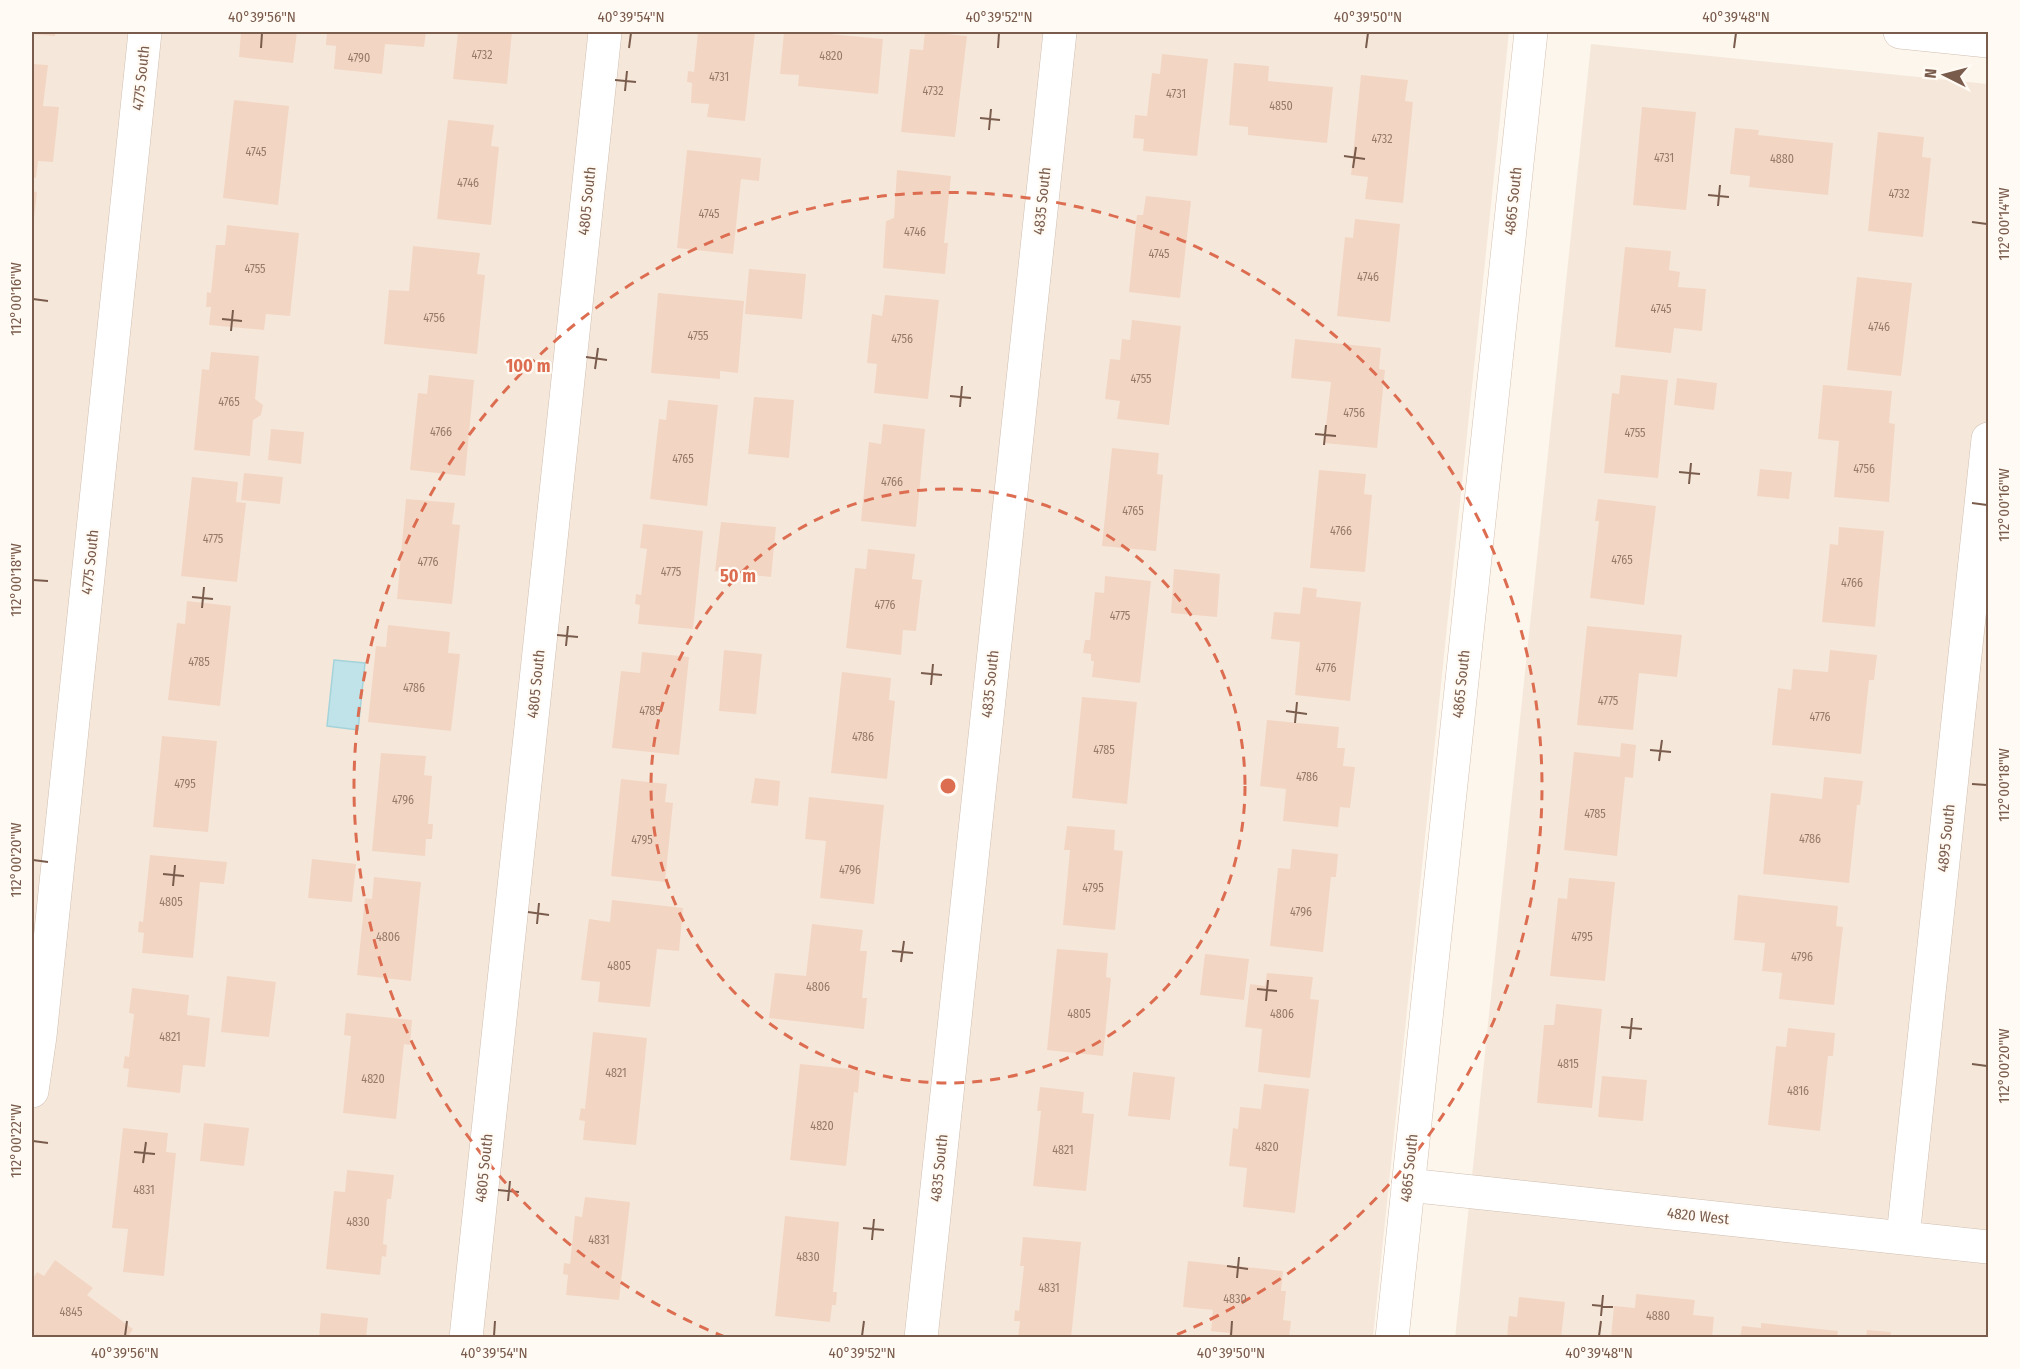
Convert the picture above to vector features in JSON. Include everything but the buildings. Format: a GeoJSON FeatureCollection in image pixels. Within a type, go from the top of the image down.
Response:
{"type":"FeatureCollection","features":[{"type":"Feature","properties":{"kind":"street","name":"4775 South"},"geometry":{"type":"LineString","coordinates":[[32,1091],[42,1024],[145,32]]}},
{"type":"Feature","properties":{"kind":"street","name":"4805 South"},"geometry":{"type":"LineString","coordinates":[[466,1338],[605,32]]}},
{"type":"Feature","properties":{"kind":"street","name":"4835 South"},"geometry":{"type":"LineString","coordinates":[[921,1338],[1060,32]]}},
{"type":"Feature","properties":{"kind":"street","name":"4865 South"},"geometry":{"type":"LineString","coordinates":[[1392,1338],[1531,32]]}},
{"type":"Feature","properties":{"kind":"street"},"geometry":{"type":"LineString","coordinates":[[1900,32],[1989,41]]}},
{"type":"Feature","properties":{"kind":"street","name":"4895 South"},"geometry":{"type":"LineString","coordinates":[[1903,1237],[1989,440]]}},
{"type":"Feature","properties":{"kind":"street","name":"4820 West"},"geometry":{"type":"LineString","coordinates":[[1408,1185],[1989,1246]]}},
{"type":"Feature","properties":{"kind":"shaded area"},"geometry":{"type":"Polygon","coordinates":[[[32,32],[1509,32],[1373,1337],[32,1337],[32,32]]]}},
{"type":"Feature","properties":{"kind":"shaded area"},"geometry":{"type":"Polygon","coordinates":[[[1591,44],[1988,84],[1988,1337],[1455,1338],[1591,44]]]}},
{"type":"Feature","properties":{"kind":"water"},"geometry":{"type":"Polygon","coordinates":[[[334,660],[365,663],[358,730],[327,726],[334,660]]]}}]}
